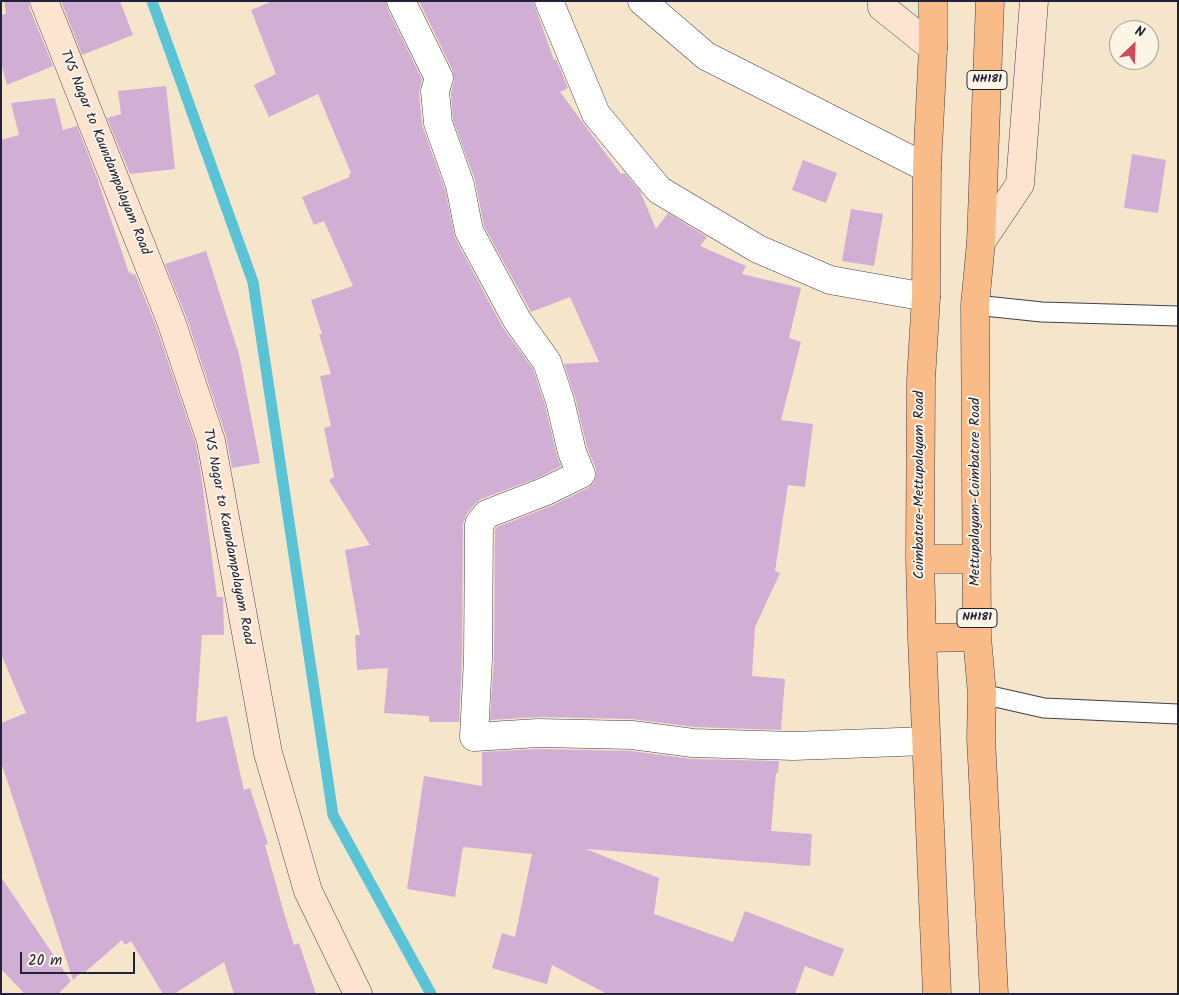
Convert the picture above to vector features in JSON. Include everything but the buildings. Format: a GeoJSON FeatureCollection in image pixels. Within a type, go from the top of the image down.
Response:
{"type":"FeatureCollection","features":[{"type":"Feature","properties":{"kind":"highway","name":"Coimbatore-Mettupalayam Road"},"geometry":{"type":"LineString","coordinates":[[933,1],[933,48],[927,168],[926,297],[921,380],[920,559],[937,994]]}},
{"type":"Feature","properties":{"kind":"highway","name":"NH181"},"geometry":{"type":"LineString","coordinates":[[981,242],[990,1]]}},
{"type":"Feature","properties":{"kind":"highway","name":"Mettupalayam-Coimbatore Road"},"geometry":{"type":"LineString","coordinates":[[981,242],[975,305],[977,636],[982,694],[982,748],[994,994]]}},
{"type":"Feature","properties":{"kind":"highway"},"geometry":{"type":"LineString","coordinates":[[920,559],[977,559]]}},
{"type":"Feature","properties":{"kind":"highway"},"geometry":{"type":"LineString","coordinates":[[922,638],[977,636]]}},
{"type":"Feature","properties":{"kind":"street","name":"TVS Nagar to Kaundampalayam Road"},"geometry":{"type":"LineString","coordinates":[[44,1],[171,321],[211,441],[268,752],[308,891],[358,994]]}},
{"type":"Feature","properties":{"kind":"street"},"geometry":{"type":"LineString","coordinates":[[401,1],[439,78],[435,91],[438,123],[460,185],[468,231],[517,320],[547,362],[580,474],[546,491],[487,514],[479,524],[478,658],[474,737],[538,732],[632,735],[693,743],[794,746],[926,741]]}},
{"type":"Feature","properties":{"kind":"street"},"geometry":{"type":"LineString","coordinates":[[549,1],[596,114],[660,190],[758,250],[830,280],[926,297]]}},
{"type":"Feature","properties":{"kind":"street"},"geometry":{"type":"LineString","coordinates":[[642,1],[706,56],[927,168]]}},
{"type":"Feature","properties":{"kind":"street"},"geometry":{"type":"LineString","coordinates":[[882,1],[882,7],[933,48]]}},
{"type":"Feature","properties":{"kind":"street","name":"Mettupalayam-Coimbatore Road"},"geometry":{"type":"LineString","coordinates":[[981,242],[1020,184],[1034,1]]}},
{"type":"Feature","properties":{"kind":"lane"},"geometry":{"type":"LineString","coordinates":[[975,305],[1042,312],[1178,316]]}},
{"type":"Feature","properties":{"kind":"lane"},"geometry":{"type":"LineString","coordinates":[[982,694],[1044,708],[1178,714]]}},
{"type":"Feature","properties":{"kind":"waterway"},"geometry":{"type":"LineString","coordinates":[[152,1],[253,282],[333,815],[431,994]]}}]}
